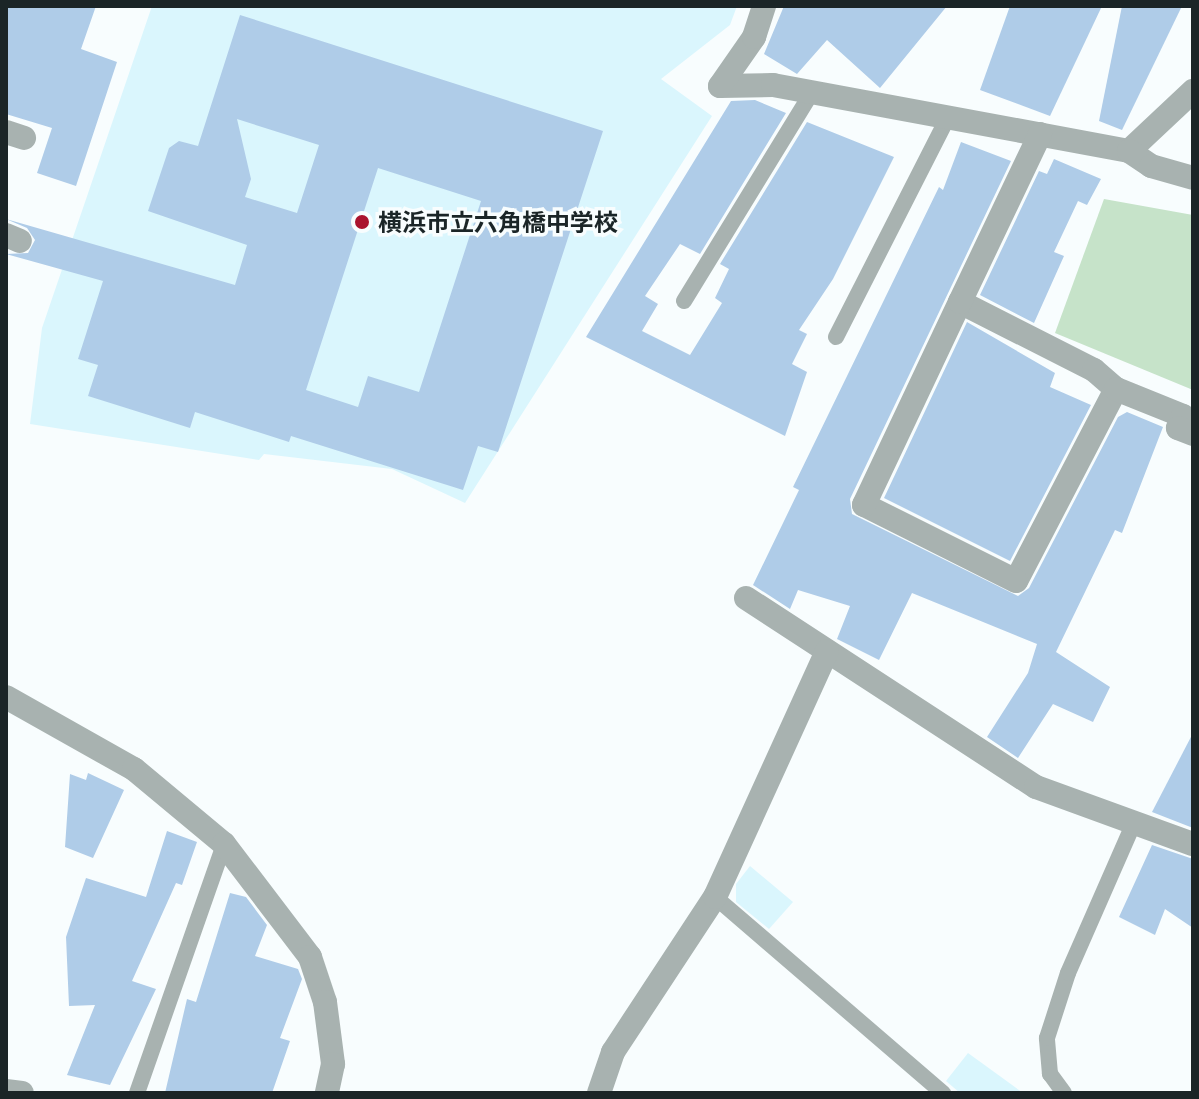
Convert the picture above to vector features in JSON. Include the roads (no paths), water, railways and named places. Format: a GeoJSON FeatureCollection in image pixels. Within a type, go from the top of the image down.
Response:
{"type":"FeatureCollection","features":[{"type":"Feature","properties":{"kind":"street"},"geometry":{"type":"LineString","coordinates":[[764,6],[754,37],[720,86],[773,85],[1129,151],[1151,166],[1193,178]]}},
{"type":"Feature","properties":{"kind":"street"},"geometry":{"type":"LineString","coordinates":[[1129,151],[1193,91]]}},
{"type":"Feature","properties":{"kind":"street"},"geometry":{"type":"LineString","coordinates":[[1040,134],[864,505],[1016,581],[1116,389]]}},
{"type":"Feature","properties":{"kind":"street"},"geometry":{"type":"LineString","coordinates":[[960,302],[1094,370],[1116,389],[1183,416],[1178,428],[1193,434]]}},
{"type":"Feature","properties":{"kind":"street"},"geometry":{"type":"LineString","coordinates":[[746,598],[1036,787],[1193,844]]}},
{"type":"Feature","properties":{"kind":"street"},"geometry":{"type":"LineString","coordinates":[[599,1093],[613,1052],[715,897],[827,651]]}},
{"type":"Feature","properties":{"kind":"street"},"geometry":{"type":"LineString","coordinates":[[6,697],[134,769],[224,844],[310,957],[325,1002],[333,1064],[327,1093]]}},
{"type":"Feature","properties":{"kind":"street"},"geometry":{"type":"LineString","coordinates":[[6,1091],[22,1093]]}},
{"type":"Feature","properties":{"kind":"lane"},"geometry":{"type":"LineString","coordinates":[[684,301],[811,94]]}},
{"type":"Feature","properties":{"kind":"lane"},"geometry":{"type":"LineString","coordinates":[[836,337],[947,119]]}},
{"type":"Feature","properties":{"kind":"lane"},"geometry":{"type":"LineString","coordinates":[[1064,1093],[1050,1074],[1047,1038],[1068,973],[1134,823]]}},
{"type":"Feature","properties":{"kind":"lane"},"geometry":{"type":"LineString","coordinates":[[137,1093],[224,844]]}},
{"type":"Feature","properties":{"kind":"lane"},"geometry":{"type":"LineString","coordinates":[[715,897],[943,1093]]}},
{"type":"Feature","properties":{"kind":"place","name":"横浜市立六角橋中学校"},"geometry":{"type":"Point","coordinates":[362,222]}}]}
